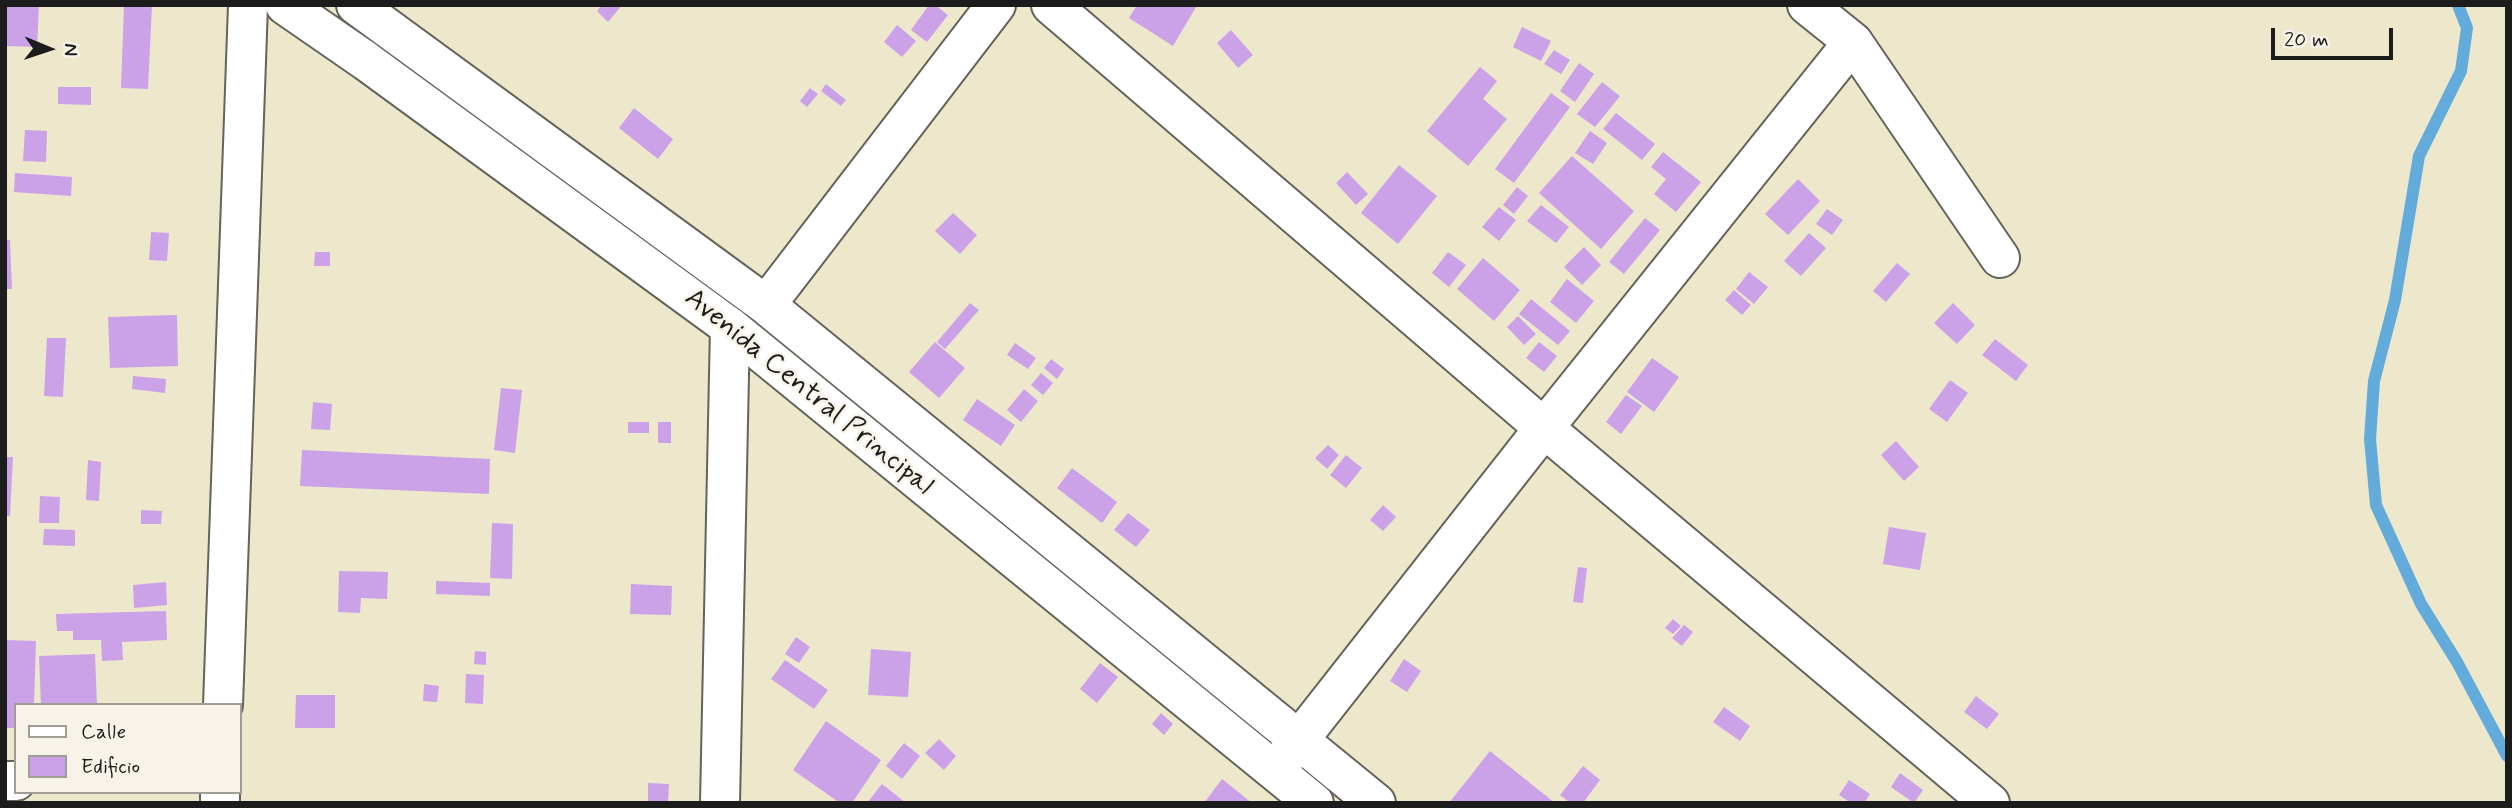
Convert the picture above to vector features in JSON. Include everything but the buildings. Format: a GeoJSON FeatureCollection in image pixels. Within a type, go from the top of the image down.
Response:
{"type":"FeatureCollection","features":[{"type":"Feature","properties":{"kind":"street"},"geometry":{"type":"LineString","coordinates":[[223,703],[248,5]]}},
{"type":"Feature","properties":{"kind":"street","name":"Avenida Central Principal"},"geometry":{"type":"LineString","coordinates":[[285,5],[366,61],[730,327],[1314,803]]}},
{"type":"Feature","properties":{"kind":"street","name":"Avenida Central Principal"},"geometry":{"type":"LineString","coordinates":[[356,5],[766,305],[1376,803]]}},
{"type":"Feature","properties":{"kind":"street"},"geometry":{"type":"LineString","coordinates":[[766,305],[996,5]]}},
{"type":"Feature","properties":{"kind":"street"},"geometry":{"type":"LineString","coordinates":[[1051,5],[1544,428],[1990,803]]}},
{"type":"Feature","properties":{"kind":"street"},"geometry":{"type":"LineString","coordinates":[[1807,5],[1853,42],[2000,258]]}},
{"type":"Feature","properties":{"kind":"street"},"geometry":{"type":"LineString","coordinates":[[1275,771],[1544,428],[1853,42]]}},
{"type":"Feature","properties":{"kind":"street"},"geometry":{"type":"LineString","coordinates":[[720,803],[730,327]]}},
{"type":"Feature","properties":{"kind":"waterway"},"geometry":{"type":"LineString","coordinates":[[2458,5],[2467,28],[2461,71],[2419,156],[2395,300],[2374,381],[2370,439],[2376,505],[2421,604],[2457,662],[2507,756]]}}]}
